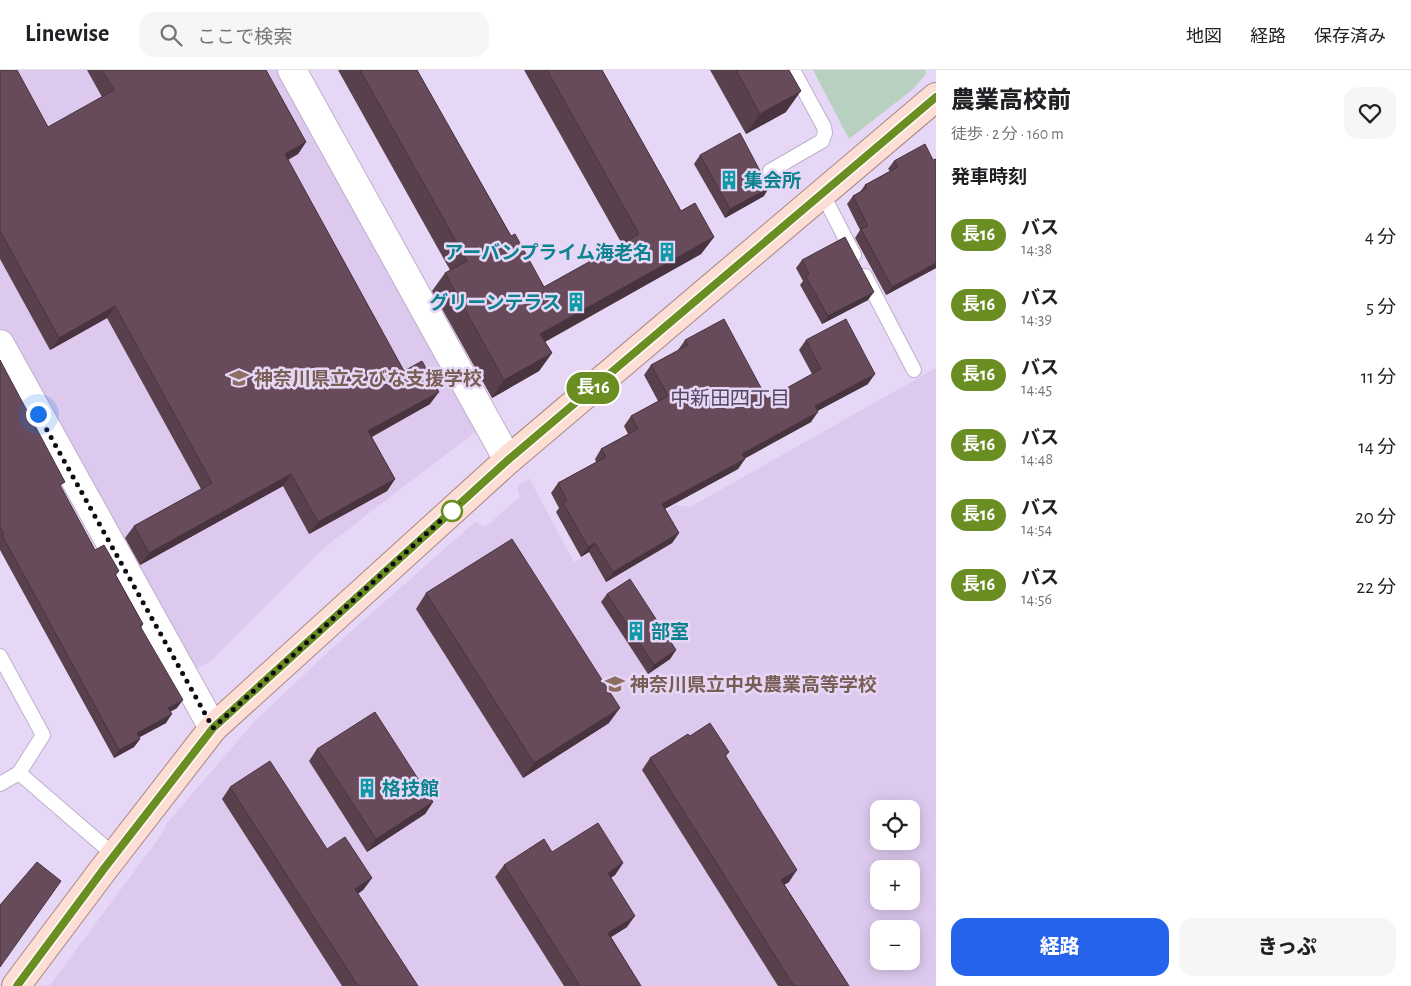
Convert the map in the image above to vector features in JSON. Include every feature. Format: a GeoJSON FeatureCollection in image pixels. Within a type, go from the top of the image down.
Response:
{"type":"FeatureCollection","features":[{"type":"Feature","properties":{"kind":"main road"},"geometry":{"type":"LineString","coordinates":[[16,986],[114,855],[213,728],[508,460],[936,97]]}},
{"type":"Feature","properties":{"kind":"street"},"geometry":{"type":"LineString","coordinates":[[292,70],[508,460]]}},
{"type":"Feature","properties":{"kind":"street"},"geometry":{"type":"LineString","coordinates":[[0,344],[213,728]]}},
{"type":"Feature","properties":{"kind":"lane"},"geometry":{"type":"LineString","coordinates":[[770,171],[822,141],[826,133],[793,70]]}},
{"type":"Feature","properties":{"kind":"lane"},"geometry":{"type":"LineString","coordinates":[[822,193],[914,370]]}},
{"type":"Feature","properties":{"kind":"lane"},"geometry":{"type":"LineString","coordinates":[[0,656],[43,735],[19,772],[0,784]]}},
{"type":"Feature","properties":{"kind":"lane"},"geometry":{"type":"LineString","coordinates":[[19,772],[114,855]]}},
{"type":"Feature","properties":{"kind":"shaded area","name":"神奈川県立えびな支援学校"},"geometry":{"type":"Polygon","coordinates":[[[0,70],[280,70],[478,430],[326,546],[211,661],[189,673],[0,327],[0,70]]]}},
{"type":"Feature","properties":{"kind":"shaded area","name":"神奈川県立中央農業高等学校"},"geometry":{"type":"Polygon","coordinates":[[[936,368],[936,986],[49,986],[162,834],[167,823],[255,721],[332,648],[475,522],[485,527],[520,497],[517,486],[529,478],[574,562],[676,505],[690,507],[936,368]]]}},
{"type":"Feature","properties":{"kind":"green space"},"geometry":{"type":"Polygon","coordinates":[[[813,70],[925,70],[926,74],[912,90],[849,139],[813,70]]]}},
{"type":"Feature","properties":{"kind":"building","name":"神奈川県立えびな支援学校"},"geometry":{"type":"Polygon","coordinates":[[[0,70],[17,70],[48,127],[114,90],[102,70],[266,70],[306,142],[285,154],[404,371],[422,361],[439,392],[368,431],[395,479],[318,522],[291,474],[149,553],[134,526],[212,483],[115,306],[59,338],[0,231],[0,70]]]}},
{"type":"Feature","properties":{"kind":"building"},"geometry":{"type":"Polygon","coordinates":[[[360,70],[417,70],[511,236],[515,234],[544,287],[639,234],[547,70],[602,70],[681,211],[695,203],[714,237],[540,334],[552,353],[504,380],[445,273],[467,261],[360,70]]]}},
{"type":"Feature","properties":{"kind":"building"},"geometry":{"type":"Polygon","coordinates":[[[736,70],[789,70],[801,91],[760,114],[736,70]]]}},
{"type":"Feature","properties":{"kind":"building","name":"集会所"},"geometry":{"type":"Polygon","coordinates":[[[740,133],[769,188],[730,209],[700,155],[740,133]]]}},
{"type":"Feature","properties":{"kind":"building"},"geometry":{"type":"Polygon","coordinates":[[[925,144],[933,160],[936,159],[936,263],[892,287],[861,229],[868,226],[853,196],[867,188],[865,185],[898,167],[894,161],[925,144]]]}},
{"type":"Feature","properties":{"kind":"building"},"geometry":{"type":"Polygon","coordinates":[[[845,237],[874,292],[828,316],[806,277],[809,273],[802,260],[845,237]]]}},
{"type":"Feature","properties":{"kind":"building"},"geometry":{"type":"Polygon","coordinates":[[[724,319],[767,399],[821,369],[806,340],[846,319],[875,374],[815,406],[818,412],[742,454],[745,459],[662,504],[679,533],[613,572],[595,543],[588,547],[563,503],[567,501],[558,483],[606,457],[601,449],[638,429],[631,416],[668,396],[651,365],[688,345],[685,340],[724,319]]]}},
{"type":"Feature","properties":{"kind":"building"},"geometry":{"type":"Polygon","coordinates":[[[0,360],[65,482],[60,485],[95,550],[104,545],[119,571],[115,574],[143,624],[140,626],[183,700],[168,708],[172,714],[137,733],[140,739],[119,750],[2,535],[4,534],[0,527],[0,360]]]}},
{"type":"Feature","properties":{"kind":"building"},"geometry":{"type":"Polygon","coordinates":[[[512,539],[620,708],[534,763],[426,593],[512,539]]]}},
{"type":"Feature","properties":{"kind":"building","name":"部室"},"geometry":{"type":"Polygon","coordinates":[[[630,579],[676,650],[654,665],[607,594],[630,579]]]}},
{"type":"Feature","properties":{"kind":"building","name":"格技館"},"geometry":{"type":"Polygon","coordinates":[[[375,712],[433,802],[376,839],[317,749],[375,712]]]}},
{"type":"Feature","properties":{"kind":"building"},"geometry":{"type":"Polygon","coordinates":[[[710,723],[729,752],[725,755],[797,870],[781,880],[849,986],[794,986],[650,758],[688,734],[690,736],[710,723]]]}},
{"type":"Feature","properties":{"kind":"building"},"geometry":{"type":"Polygon","coordinates":[[[270,761],[327,849],[345,837],[372,878],[355,889],[418,986],[358,986],[230,787],[270,761]]]}},
{"type":"Feature","properties":{"kind":"building"},"geometry":{"type":"Polygon","coordinates":[[[598,823],[623,863],[608,873],[635,916],[608,933],[641,986],[580,986],[504,865],[544,839],[552,852],[598,823]]]}},
{"type":"Feature","properties":{"kind":"building"},"geometry":{"type":"Polygon","coordinates":[[[37,862],[61,881],[0,967],[0,905],[37,862]]]}},
{"type":"Feature","properties":{"kind":"bus line","name":"長16"},"geometry":{"type":"LineString","coordinates":[[17,986],[103,870],[213,728],[508,460],[936,97]]}},
{"type":"Feature","properties":{"kind":"place","name":"集会所"},"geometry":{"type":"Point","coordinates":[729,180]}},
{"type":"Feature","properties":{"kind":"place","name":"アーバンプライム海老名"},"geometry":{"type":"Point","coordinates":[667,252]}},
{"type":"Feature","properties":{"kind":"place","name":"グリーンテラス"},"geometry":{"type":"Point","coordinates":[576,302]}},
{"type":"Feature","properties":{"kind":"place","name":"神奈川県立えびな支援学校"},"geometry":{"type":"Point","coordinates":[239,378]}},
{"type":"Feature","properties":{"kind":"place","name":"部室"},"geometry":{"type":"Point","coordinates":[636,631]}},
{"type":"Feature","properties":{"kind":"place","name":"神奈川県立中央農業高等学校"},"geometry":{"type":"Point","coordinates":[615,684]}},
{"type":"Feature","properties":{"kind":"place","name":"格技館"},"geometry":{"type":"Point","coordinates":[367,788]}},
{"type":"Feature","properties":{"kind":"district","name":"中新田四丁目"},"geometry":{"type":"Point","coordinates":[730,398]}},
{"type":"Feature","properties":{"kind":"route"},"geometry":{"type":"LineString","coordinates":[[38,414],[213,728],[459,504],[452,511]]}}]}
